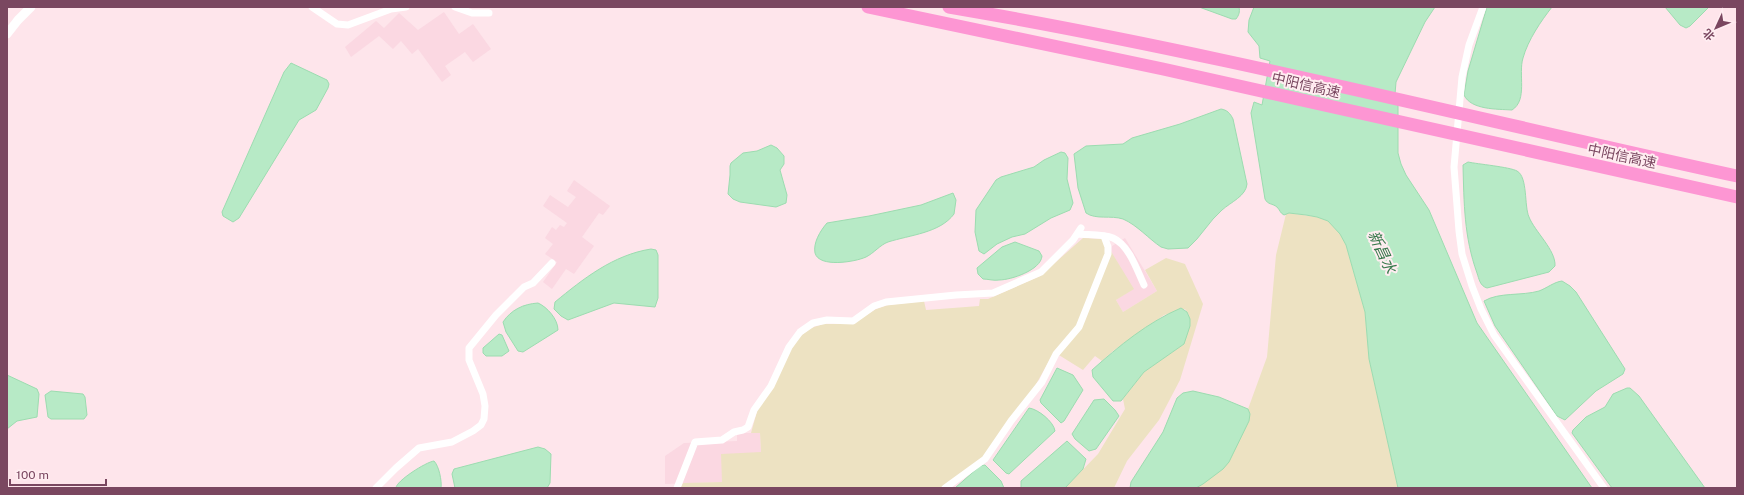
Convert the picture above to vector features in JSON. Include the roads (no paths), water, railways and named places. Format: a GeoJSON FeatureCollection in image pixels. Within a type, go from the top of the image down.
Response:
{"type":"FeatureCollection","features":[{"type":"Feature","properties":{"kind":"highway","name":"中阳信高速"},"geometry":{"type":"LineString","coordinates":[[868,7],[1163,69],[1737,197]]}},
{"type":"Feature","properties":{"kind":"highway","name":"中阳信高速"},"geometry":{"type":"LineString","coordinates":[[949,7],[1047,24],[1167,49],[1737,176]]}},
{"type":"Feature","properties":{"kind":"street"},"geometry":{"type":"LineString","coordinates":[[7,34],[18,20],[32,7]]}},
{"type":"Feature","properties":{"kind":"street"},"geometry":{"type":"LineString","coordinates":[[312,7],[336,24],[348,25],[391,9],[406,7]]}},
{"type":"Feature","properties":{"kind":"street"},"geometry":{"type":"LineString","coordinates":[[455,7],[472,13],[489,12]]}},
{"type":"Feature","properties":{"kind":"street"},"geometry":{"type":"LineString","coordinates":[[1483,7],[1465,61],[1458,112],[1454,167],[1459,231],[1465,266],[1481,309],[1494,335],[1604,488]]}},
{"type":"Feature","properties":{"kind":"street"},"geometry":{"type":"LineString","coordinates":[[677,488],[695,442],[722,440],[734,432],[748,427],[754,410],[771,386],[789,346],[805,328],[822,321],[853,321],[874,306],[886,302],[956,294],[993,293],[1041,272],[1080,231],[1112,238],[1124,248],[1144,285]]}},
{"type":"Feature","properties":{"kind":"street"},"geometry":{"type":"LineString","coordinates":[[945,488],[985,459],[1042,382],[1056,354],[1079,327],[1108,254],[1108,246],[1104,236]]}},
{"type":"Feature","properties":{"kind":"street"},"geometry":{"type":"LineString","coordinates":[[376,488],[419,448],[452,442],[481,425],[484,419],[485,406],[483,394],[469,360],[469,348],[496,315],[524,287],[533,283],[552,263]]}},
{"type":"Feature","properties":{"kind":"water"},"geometry":{"type":"Polygon","coordinates":[[[1199,7],[1239,7],[1239,15],[1236,19],[1232,19],[1199,7]]]}},
{"type":"Feature","properties":{"kind":"water","name":"新昌水"},"geometry":{"type":"Polygon","coordinates":[[[1254,7],[1435,7],[1425,22],[1396,82],[1395,94],[1398,105],[1398,153],[1401,164],[1406,175],[1429,210],[1477,323],[1592,488],[1398,488],[1369,359],[1365,312],[1346,245],[1340,234],[1328,221],[1306,215],[1289,213],[1284,215],[1277,207],[1267,202],[1265,199],[1251,113],[1254,102],[1262,105],[1270,61],[1260,58],[1259,46],[1248,32],[1249,20],[1254,7]]]}},
{"type":"Feature","properties":{"kind":"water"},"geometry":{"type":"Polygon","coordinates":[[[1487,7],[1552,7],[1535,31],[1525,51],[1522,64],[1522,86],[1520,100],[1517,106],[1512,110],[1492,109],[1478,106],[1472,104],[1464,95],[1468,71],[1487,7]]]}},
{"type":"Feature","properties":{"kind":"water"},"geometry":{"type":"Polygon","coordinates":[[[1665,7],[1709,7],[1690,26],[1686,28],[1680,25],[1665,7]]]}},
{"type":"Feature","properties":{"kind":"water"},"geometry":{"type":"Polygon","coordinates":[[[291,63],[327,80],[329,84],[328,88],[316,110],[299,120],[239,218],[233,222],[223,216],[222,212],[284,72],[291,63]]]}},
{"type":"Feature","properties":{"kind":"water"},"geometry":{"type":"Polygon","coordinates":[[[1221,109],[1228,112],[1233,119],[1247,184],[1244,192],[1217,214],[1188,248],[1168,249],[1161,247],[1123,219],[1114,217],[1099,217],[1086,213],[1078,188],[1074,154],[1086,146],[1123,144],[1132,138],[1180,124],[1221,109]]]}},
{"type":"Feature","properties":{"kind":"water"},"geometry":{"type":"Polygon","coordinates":[[[771,145],[777,148],[784,156],[784,164],[780,170],[787,195],[786,203],[776,207],[740,202],[733,199],[728,194],[731,163],[743,153],[757,151],[771,145]]]}},
{"type":"Feature","properties":{"kind":"water"},"geometry":{"type":"Polygon","coordinates":[[[1061,152],[1065,153],[1068,158],[1067,179],[1073,203],[1070,210],[1051,218],[1025,234],[1012,237],[997,244],[984,254],[979,251],[975,232],[976,210],[996,180],[1001,177],[1034,167],[1044,160],[1061,152]]]}},
{"type":"Feature","properties":{"kind":"water"},"geometry":{"type":"Polygon","coordinates":[[[1468,162],[1508,168],[1517,171],[1520,174],[1523,179],[1529,217],[1549,247],[1554,260],[1555,266],[1549,272],[1487,288],[1481,284],[1469,246],[1467,233],[1463,165],[1468,162]]]}},
{"type":"Feature","properties":{"kind":"water"},"geometry":{"type":"Polygon","coordinates":[[[953,193],[956,200],[954,214],[941,225],[933,229],[888,242],[866,257],[854,261],[823,261],[818,258],[815,253],[815,245],[818,237],[827,223],[921,205],[953,193]]]}},
{"type":"Feature","properties":{"kind":"water"},"geometry":{"type":"Polygon","coordinates":[[[1015,242],[1039,251],[1042,256],[1037,266],[1018,276],[1004,280],[983,279],[978,274],[977,268],[1002,247],[1015,242]]]}},
{"type":"Feature","properties":{"kind":"water"},"geometry":{"type":"Polygon","coordinates":[[[651,249],[656,250],[658,255],[658,298],[655,307],[614,303],[568,320],[554,309],[555,302],[599,269],[611,262],[637,252],[651,249]]]}},
{"type":"Feature","properties":{"kind":"water"},"geometry":{"type":"Polygon","coordinates":[[[1562,281],[1576,292],[1625,369],[1623,374],[1596,391],[1565,420],[1557,416],[1495,326],[1484,301],[1497,296],[1539,291],[1562,281]]]}},
{"type":"Feature","properties":{"kind":"water"},"geometry":{"type":"Polygon","coordinates":[[[538,303],[545,307],[554,318],[558,326],[558,330],[523,352],[518,351],[506,332],[503,322],[518,308],[538,303]]]}},
{"type":"Feature","properties":{"kind":"water"},"geometry":{"type":"Polygon","coordinates":[[[1181,308],[1187,312],[1190,319],[1190,326],[1184,344],[1144,372],[1121,401],[1113,401],[1093,377],[1092,370],[1145,327],[1181,308]]]}},
{"type":"Feature","properties":{"kind":"water"},"geometry":{"type":"Polygon","coordinates":[[[499,334],[502,335],[509,351],[502,356],[486,356],[483,353],[483,348],[499,334]]]}},
{"type":"Feature","properties":{"kind":"water"},"geometry":{"type":"Polygon","coordinates":[[[1057,368],[1073,375],[1083,390],[1064,421],[1061,423],[1041,403],[1040,400],[1057,368]]]}},
{"type":"Feature","properties":{"kind":"water"},"geometry":{"type":"Polygon","coordinates":[[[7,375],[37,389],[39,394],[37,417],[17,421],[7,429],[7,375]]]}},
{"type":"Feature","properties":{"kind":"water"},"geometry":{"type":"Polygon","coordinates":[[[1630,388],[1639,396],[1705,488],[1612,488],[1572,433],[1573,430],[1586,417],[1605,407],[1613,394],[1630,388]]]}},
{"type":"Feature","properties":{"kind":"water"},"geometry":{"type":"Polygon","coordinates":[[[51,391],[83,394],[85,397],[87,415],[84,419],[51,419],[48,417],[45,395],[51,391]]]}},
{"type":"Feature","properties":{"kind":"water"},"geometry":{"type":"Polygon","coordinates":[[[1193,391],[1219,397],[1248,409],[1250,414],[1249,421],[1229,462],[1223,469],[1196,488],[1130,488],[1131,482],[1163,432],[1177,398],[1183,393],[1193,391]]]}},
{"type":"Feature","properties":{"kind":"water"},"geometry":{"type":"Polygon","coordinates":[[[1104,399],[1119,416],[1096,449],[1089,451],[1075,439],[1072,434],[1094,400],[1104,399]]]}},
{"type":"Feature","properties":{"kind":"water"},"geometry":{"type":"Polygon","coordinates":[[[1029,408],[1045,416],[1054,427],[1055,431],[1009,474],[1006,473],[993,460],[1029,408]]]}},
{"type":"Feature","properties":{"kind":"water"},"geometry":{"type":"Polygon","coordinates":[[[1067,441],[1086,459],[1083,469],[1065,488],[1021,488],[1021,481],[1067,441]]]}},
{"type":"Feature","properties":{"kind":"water"},"geometry":{"type":"Polygon","coordinates":[[[538,447],[545,449],[551,454],[550,483],[547,488],[455,488],[452,474],[454,469],[538,447]]]}},
{"type":"Feature","properties":{"kind":"water"},"geometry":{"type":"Polygon","coordinates":[[[434,461],[440,474],[441,488],[396,488],[401,481],[412,472],[434,461]]]}},
{"type":"Feature","properties":{"kind":"water"},"geometry":{"type":"Polygon","coordinates":[[[985,465],[1001,481],[1004,488],[955,488],[980,466],[985,465]]]}}]}
